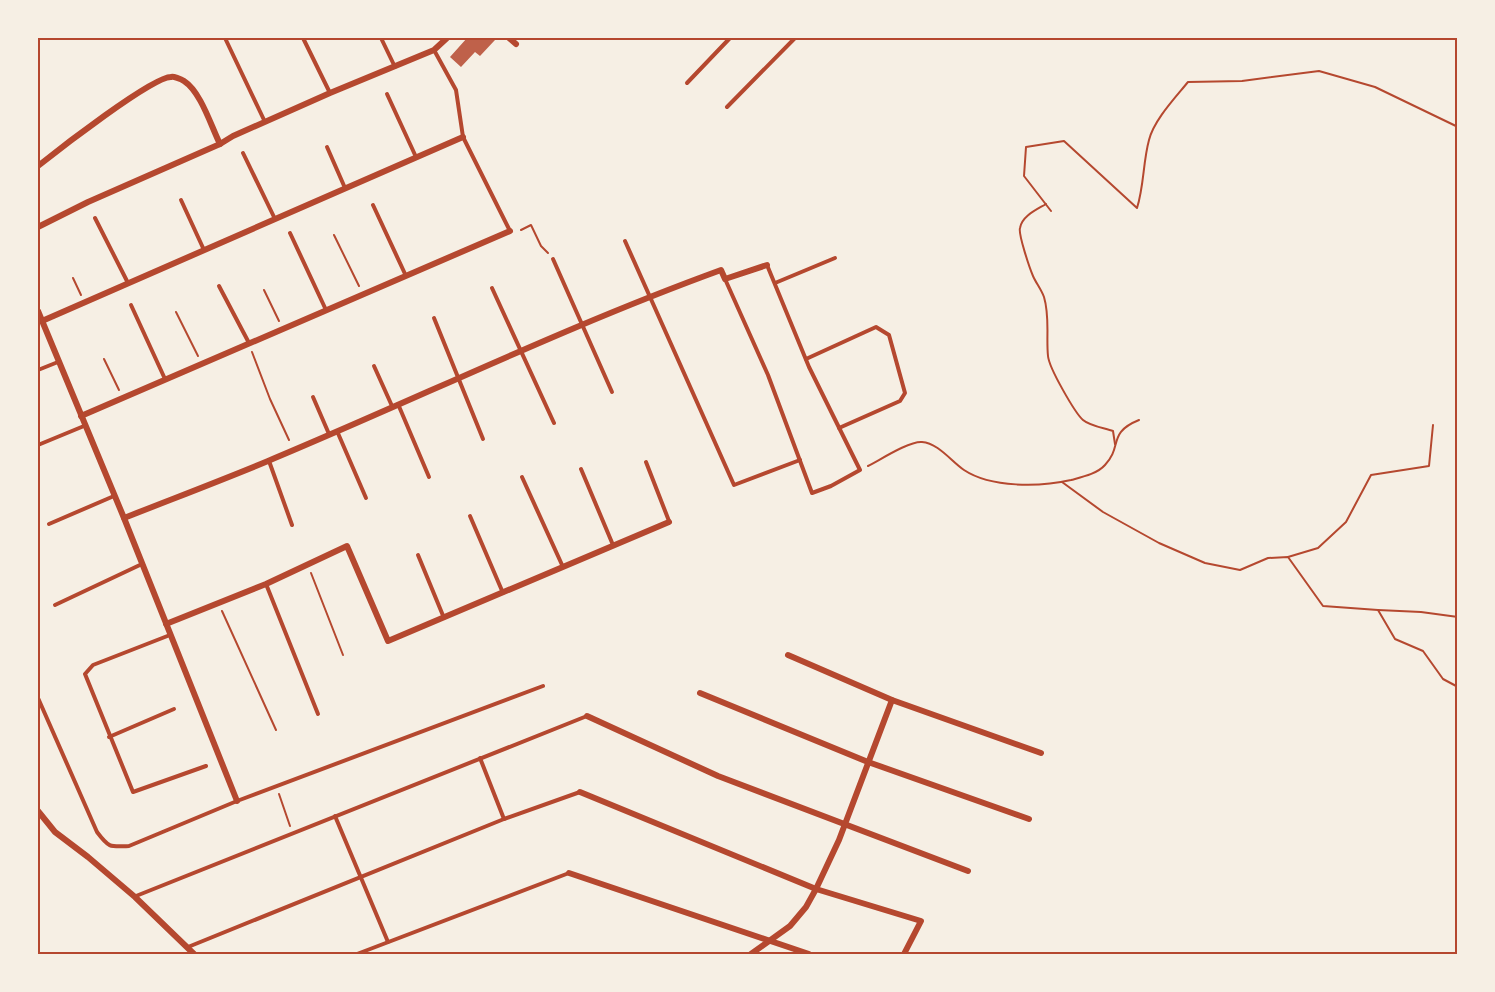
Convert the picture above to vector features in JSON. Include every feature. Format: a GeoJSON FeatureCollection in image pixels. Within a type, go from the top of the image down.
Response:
{"type":"FeatureCollection","features":[{"type":"Feature","properties":{"kind":"street"},"geometry":{"type":"LineString","coordinates":[[38,227],[233,136],[434,50],[447,38]]}},
{"type":"Feature","properties":{"kind":"street"},"geometry":{"type":"LineString","coordinates":[[509,38],[516,44]]}},
{"type":"Feature","properties":{"kind":"street"},"geometry":{"type":"LineString","coordinates":[[38,166],[154,83],[170,76],[183,80],[196,93],[220,144]]}},
{"type":"Feature","properties":{"kind":"street"},"geometry":{"type":"LineString","coordinates":[[42,321],[463,137]]}},
{"type":"Feature","properties":{"kind":"street"},"geometry":{"type":"LineString","coordinates":[[81,416],[510,231]]}},
{"type":"Feature","properties":{"kind":"street"},"geometry":{"type":"LineString","coordinates":[[124,518],[268,461],[650,296],[721,270],[725,279],[767,265]]}},
{"type":"Feature","properties":{"kind":"street"},"geometry":{"type":"LineString","coordinates":[[38,311],[237,801]]}},
{"type":"Feature","properties":{"kind":"street"},"geometry":{"type":"LineString","coordinates":[[166,624],[266,584],[347,546],[388,641],[669,522]]}},
{"type":"Feature","properties":{"kind":"street"},"geometry":{"type":"LineString","coordinates":[[788,655],[892,700],[1041,753]]}},
{"type":"Feature","properties":{"kind":"street"},"geometry":{"type":"LineString","coordinates":[[699,693],[868,762],[1029,819]]}},
{"type":"Feature","properties":{"kind":"street"},"geometry":{"type":"LineString","coordinates":[[751,954],[790,927],[806,907],[816,889],[845,824],[892,700]]}},
{"type":"Feature","properties":{"kind":"street"},"geometry":{"type":"LineString","coordinates":[[587,716],[718,776],[968,871]]}},
{"type":"Feature","properties":{"kind":"street"},"geometry":{"type":"LineString","coordinates":[[580,792],[816,889],[921,921],[904,954]]}},
{"type":"Feature","properties":{"kind":"street"},"geometry":{"type":"LineString","coordinates":[[38,811],[54,832],[135,897],[194,954]]}},
{"type":"Feature","properties":{"kind":"street"},"geometry":{"type":"LineString","coordinates":[[569,873],[809,954]]}},
{"type":"Feature","properties":{"kind":"lane"},"geometry":{"type":"LineString","coordinates":[[225,38],[266,123]]}},
{"type":"Feature","properties":{"kind":"lane"},"geometry":{"type":"LineString","coordinates":[[303,38],[330,93]]}},
{"type":"Feature","properties":{"kind":"lane"},"geometry":{"type":"LineString","coordinates":[[381,38],[395,67]]}},
{"type":"Feature","properties":{"kind":"lane"},"geometry":{"type":"LineString","coordinates":[[687,83],[730,38]]}},
{"type":"Feature","properties":{"kind":"lane"},"geometry":{"type":"LineString","coordinates":[[727,107],[795,38]]}},
{"type":"Feature","properties":{"kind":"lane"},"geometry":{"type":"LineString","coordinates":[[434,50],[456,90],[463,137],[510,231]]}},
{"type":"Feature","properties":{"kind":"lane"},"geometry":{"type":"LineString","coordinates":[[387,94],[417,158]]}},
{"type":"Feature","properties":{"kind":"lane"},"geometry":{"type":"LineString","coordinates":[[327,147],[346,189]]}},
{"type":"Feature","properties":{"kind":"lane"},"geometry":{"type":"LineString","coordinates":[[243,153],[275,219]]}},
{"type":"Feature","properties":{"kind":"lane"},"geometry":{"type":"LineString","coordinates":[[181,200],[204,250]]}},
{"type":"Feature","properties":{"kind":"lane"},"geometry":{"type":"LineString","coordinates":[[373,205],[406,276]]}},
{"type":"Feature","properties":{"kind":"lane"},"geometry":{"type":"LineString","coordinates":[[95,218],[128,283]]}},
{"type":"Feature","properties":{"kind":"lane"},"geometry":{"type":"LineString","coordinates":[[290,233],[326,310]]}},
{"type":"Feature","properties":{"kind":"lane"},"geometry":{"type":"LineString","coordinates":[[625,241],[734,485],[800,460]]}},
{"type":"Feature","properties":{"kind":"lane"},"geometry":{"type":"LineString","coordinates":[[775,283],[835,258]]}},
{"type":"Feature","properties":{"kind":"lane"},"geometry":{"type":"LineString","coordinates":[[554,259],[612,392]]}},
{"type":"Feature","properties":{"kind":"lane"},"geometry":{"type":"LineString","coordinates":[[725,279],[768,375],[812,493],[831,486],[860,470],[806,359],[767,265]]}},
{"type":"Feature","properties":{"kind":"lane"},"geometry":{"type":"LineString","coordinates":[[219,286],[249,343]]}},
{"type":"Feature","properties":{"kind":"lane"},"geometry":{"type":"LineString","coordinates":[[492,288],[554,423]]}},
{"type":"Feature","properties":{"kind":"lane"},"geometry":{"type":"LineString","coordinates":[[131,305],[165,380]]}},
{"type":"Feature","properties":{"kind":"lane"},"geometry":{"type":"LineString","coordinates":[[434,318],[483,439]]}},
{"type":"Feature","properties":{"kind":"lane"},"geometry":{"type":"LineString","coordinates":[[806,359],[876,327],[889,335],[905,393],[900,401],[839,428]]}},
{"type":"Feature","properties":{"kind":"lane"},"geometry":{"type":"LineString","coordinates":[[38,370],[58,362]]}},
{"type":"Feature","properties":{"kind":"lane"},"geometry":{"type":"LineString","coordinates":[[374,366],[429,477]]}},
{"type":"Feature","properties":{"kind":"lane"},"geometry":{"type":"LineString","coordinates":[[313,397],[329,434]]}},
{"type":"Feature","properties":{"kind":"lane"},"geometry":{"type":"LineString","coordinates":[[38,445],[84,426]]}},
{"type":"Feature","properties":{"kind":"lane"},"geometry":{"type":"LineString","coordinates":[[337,430],[366,498]]}},
{"type":"Feature","properties":{"kind":"lane"},"geometry":{"type":"LineString","coordinates":[[268,461],[292,525]]}},
{"type":"Feature","properties":{"kind":"lane"},"geometry":{"type":"LineString","coordinates":[[645,462],[669,522]]}},
{"type":"Feature","properties":{"kind":"lane"},"geometry":{"type":"LineString","coordinates":[[581,469],[614,546]]}},
{"type":"Feature","properties":{"kind":"lane"},"geometry":{"type":"LineString","coordinates":[[522,477],[563,568]]}},
{"type":"Feature","properties":{"kind":"lane"},"geometry":{"type":"LineString","coordinates":[[49,524],[114,496]]}},
{"type":"Feature","properties":{"kind":"lane"},"geometry":{"type":"LineString","coordinates":[[470,516],[503,593]]}},
{"type":"Feature","properties":{"kind":"lane"},"geometry":{"type":"LineString","coordinates":[[418,555],[444,619]]}},
{"type":"Feature","properties":{"kind":"lane"},"geometry":{"type":"LineString","coordinates":[[55,605],[142,564]]}},
{"type":"Feature","properties":{"kind":"lane"},"geometry":{"type":"LineString","coordinates":[[266,584],[318,714]]}},
{"type":"Feature","properties":{"kind":"lane"},"geometry":{"type":"LineString","coordinates":[[170,634],[93,665],[85,674],[133,792],[206,766]]}},
{"type":"Feature","properties":{"kind":"lane"},"geometry":{"type":"LineString","coordinates":[[38,698],[98,832],[106,845],[112,847],[129,846],[237,801],[543,686]]}},
{"type":"Feature","properties":{"kind":"lane"},"geometry":{"type":"LineString","coordinates":[[109,736],[174,709]]}},
{"type":"Feature","properties":{"kind":"lane"},"geometry":{"type":"LineString","coordinates":[[135,897],[587,716]]}},
{"type":"Feature","properties":{"kind":"lane"},"geometry":{"type":"LineString","coordinates":[[480,758],[504,819]]}},
{"type":"Feature","properties":{"kind":"lane"},"geometry":{"type":"LineString","coordinates":[[187,948],[504,819],[580,792]]}},
{"type":"Feature","properties":{"kind":"lane"},"geometry":{"type":"LineString","coordinates":[[335,816],[388,942]]}},
{"type":"Feature","properties":{"kind":"lane"},"geometry":{"type":"LineString","coordinates":[[357,954],[569,873]]}},
{"type":"Feature","properties":{"kind":"path"},"geometry":{"type":"LineString","coordinates":[[1051,211],[1024,176],[1026,147],[1064,141],[1137,208],[1142,192],[1149,138],[1165,110],[1188,82],[1242,81],[1319,71],[1375,87],[1458,127]]}},
{"type":"Feature","properties":{"kind":"path"},"geometry":{"type":"LineString","coordinates":[[1046,204],[1029,214],[1020,225],[1018,235],[1026,250],[1032,275],[1043,296],[1048,313],[1048,358],[1051,369],[1074,410],[1089,424],[1097,424],[1113,431],[1115,444]]}},
{"type":"Feature","properties":{"kind":"path"},"geometry":{"type":"LineString","coordinates":[[510,231],[517,232],[531,225],[541,246],[554,259]]}},
{"type":"Feature","properties":{"kind":"path"},"geometry":{"type":"LineString","coordinates":[[334,235],[363,294]]}},
{"type":"Feature","properties":{"kind":"path"},"geometry":{"type":"LineString","coordinates":[[73,278],[84,303]]}},
{"type":"Feature","properties":{"kind":"path"},"geometry":{"type":"LineString","coordinates":[[264,290],[283,329]]}},
{"type":"Feature","properties":{"kind":"path"},"geometry":{"type":"LineString","coordinates":[[176,312],[202,363]]}},
{"type":"Feature","properties":{"kind":"path"},"geometry":{"type":"LineString","coordinates":[[249,343],[270,399],[294,450]]}},
{"type":"Feature","properties":{"kind":"path"},"geometry":{"type":"LineString","coordinates":[[104,359],[124,397]]}},
{"type":"Feature","properties":{"kind":"path"},"geometry":{"type":"LineString","coordinates":[[860,470],[914,443],[923,442],[936,447],[962,469],[978,478],[994,482],[1034,484],[1070,480],[1091,474],[1105,465],[1119,432],[1127,425],[1139,420]]}},
{"type":"Feature","properties":{"kind":"path"},"geometry":{"type":"LineString","coordinates":[[1062,482],[1103,512],[1159,543],[1204,563],[1240,570],[1268,558],[1288,557],[1318,548],[1346,522],[1371,475],[1429,466],[1433,425]]}},
{"type":"Feature","properties":{"kind":"path"},"geometry":{"type":"LineString","coordinates":[[1288,557],[1323,606],[1421,612],[1458,617]]}},
{"type":"Feature","properties":{"kind":"path"},"geometry":{"type":"LineString","coordinates":[[308,565],[343,655]]}},
{"type":"Feature","properties":{"kind":"path"},"geometry":{"type":"LineString","coordinates":[[218,603],[276,730]]}},
{"type":"Feature","properties":{"kind":"path"},"geometry":{"type":"LineString","coordinates":[[1378,610],[1395,639],[1423,651],[1443,679],[1458,687]]}},
{"type":"Feature","properties":{"kind":"path"},"geometry":{"type":"LineString","coordinates":[[276,786],[293,833]]}},
{"type":"Feature","properties":{"kind":"building"},"geometry":{"type":"Polygon","coordinates":[[[467,38],[493,38],[495,40],[480,56],[475,52],[461,67],[450,57],[467,38]]]}}]}
